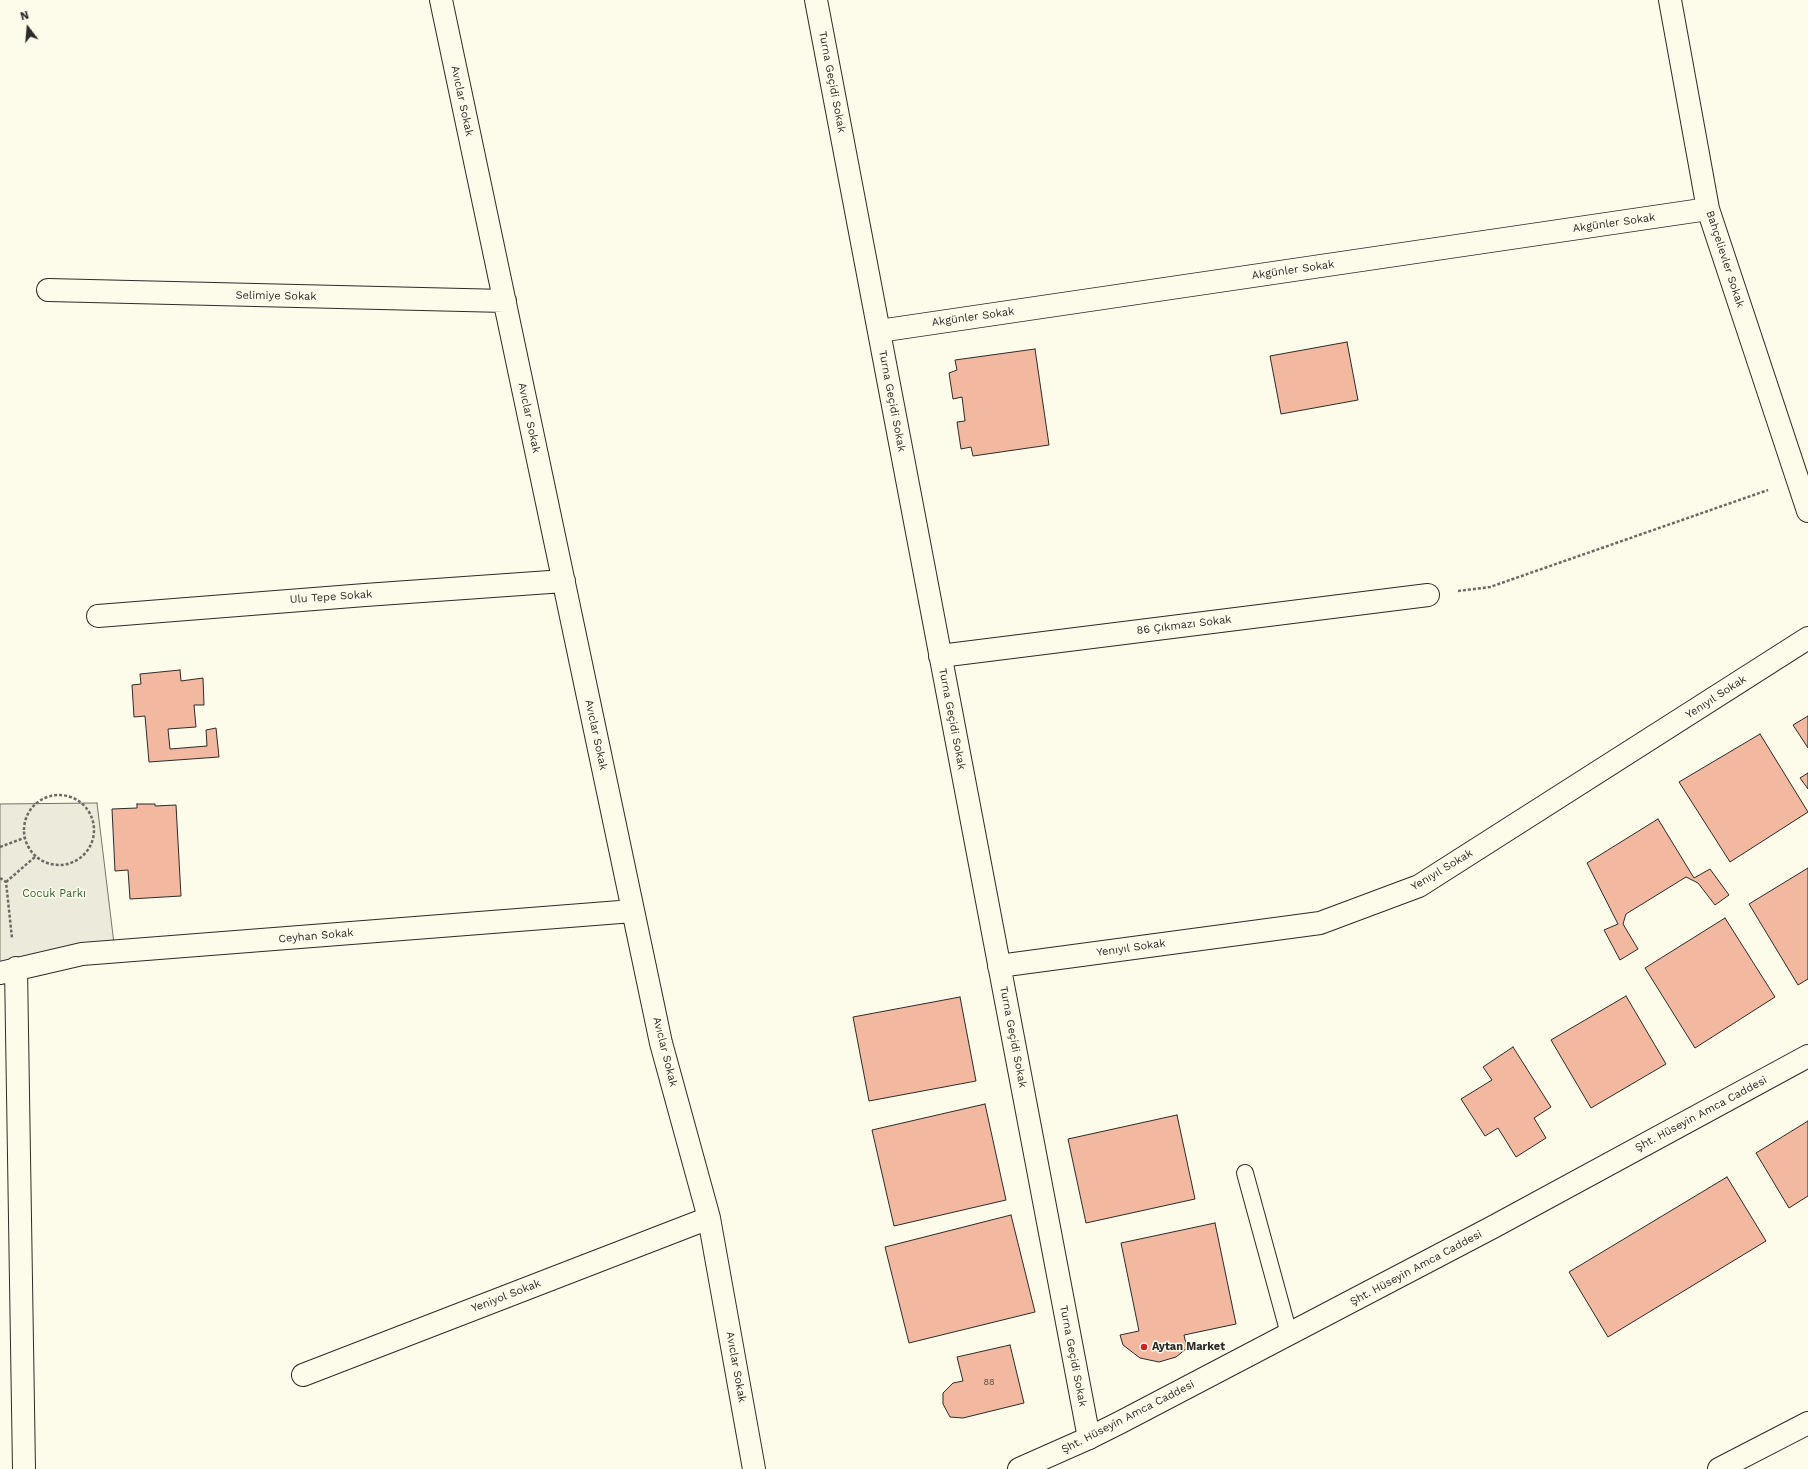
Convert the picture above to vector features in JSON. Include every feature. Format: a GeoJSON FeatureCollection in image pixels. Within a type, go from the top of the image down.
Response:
{"type":"FeatureCollection","features":[{"type":"Feature","properties":{"kind":"street","name":"Avıclar Sokak"},"geometry":{"type":"LineString","coordinates":[[441,0],[661,1043],[709,1218],[754,1469]]}},
{"type":"Feature","properties":{"kind":"street","name":"Turna Geçidi Sokak"},"geometry":{"type":"LineString","coordinates":[[816,0],[1089,1438]]}},
{"type":"Feature","properties":{"kind":"street","name":"Bahçelievler Sokak"},"geometry":{"type":"LineString","coordinates":[[1670,0],[1708,209],[1808,511]]}},
{"type":"Feature","properties":{"kind":"street","name":"Akgünler Sokak"},"geometry":{"type":"LineString","coordinates":[[879,331],[1708,209]]}},
{"type":"Feature","properties":{"kind":"street","name":"Selimiye Sokak"},"geometry":{"type":"LineString","coordinates":[[48,290],[505,301]]}},
{"type":"Feature","properties":{"kind":"street","name":"Ulu Tepe Sokak"},"geometry":{"type":"LineString","coordinates":[[98,616],[564,581]]}},
{"type":"Feature","properties":{"kind":"street","name":"86 Çıkmazı Sokak"},"geometry":{"type":"LineString","coordinates":[[940,656],[1428,595]]}},
{"type":"Feature","properties":{"kind":"street","name":"Yenıyıl Sokak"},"geometry":{"type":"LineString","coordinates":[[999,966],[1320,923],[1419,886],[1808,638]]}},
{"type":"Feature","properties":{"kind":"street","name":"Ceyhan Sokak"},"geometry":{"type":"LineString","coordinates":[[8,970],[82,954],[633,911]]}},
{"type":"Feature","properties":{"kind":"street"},"geometry":{"type":"LineString","coordinates":[[8,970],[24,1469]]}},
{"type":"Feature","properties":{"kind":"street","name":"Şht. Hüseyin Amca Caddesi"},"geometry":{"type":"LineString","coordinates":[[1019,1469],[1089,1438],[1289,1334],[1493,1227],[1808,1056]]}},
{"type":"Feature","properties":{"kind":"street","name":"Yeniyol Sokak"},"geometry":{"type":"LineString","coordinates":[[303,1375],[709,1218]]}},
{"type":"Feature","properties":{"kind":"street"},"geometry":{"type":"LineString","coordinates":[[1719,1469],[1808,1423]]}},
{"type":"Feature","properties":{"kind":"lane"},"geometry":{"type":"LineString","coordinates":[[1245,1174],[1289,1334]]}},
{"type":"Feature","properties":{"kind":"path"},"geometry":{"type":"LineString","coordinates":[[1428,595],[1490,587],[1798,480]]}},
{"type":"Feature","properties":{"kind":"path"},"geometry":{"type":"LineString","coordinates":[[62,794],[78,799],[90,810],[95,824],[94,840],[87,852],[76,861],[65,865],[52,864],[36,856],[30,850],[24,838],[24,825],[28,812],[36,802],[47,795],[62,794]]}},
{"type":"Feature","properties":{"kind":"path"},"geometry":{"type":"LineString","coordinates":[[0,847],[24,838]]}},
{"type":"Feature","properties":{"kind":"path"},"geometry":{"type":"LineString","coordinates":[[6,882],[36,856]]}},
{"type":"Feature","properties":{"kind":"path"},"geometry":{"type":"LineString","coordinates":[[0,878],[6,882]]}},
{"type":"Feature","properties":{"kind":"path"},"geometry":{"type":"LineString","coordinates":[[6,882],[8,970]]}},
{"type":"Feature","properties":{"kind":"green space","name":"Cocuk Parkı"},"geometry":{"type":"Polygon","coordinates":[[[97,803],[115,952],[0,968],[0,804],[97,803]]]}},
{"type":"Feature","properties":{"kind":"building"},"geometry":{"type":"Polygon","coordinates":[[[1347,342],[1358,400],[1281,414],[1270,356],[1347,342]]]}},
{"type":"Feature","properties":{"kind":"building"},"geometry":{"type":"Polygon","coordinates":[[[1035,349],[1049,445],[973,456],[971,447],[961,449],[957,422],[965,421],[962,397],[953,399],[949,373],[957,370],[955,360],[1035,349]]]}},
{"type":"Feature","properties":{"kind":"building"},"geometry":{"type":"Polygon","coordinates":[[[180,670],[181,681],[203,678],[204,705],[194,705],[196,727],[168,729],[170,749],[207,746],[206,730],[216,728],[219,757],[149,762],[145,716],[134,717],[132,685],[141,684],[140,674],[180,670]]]}},
{"type":"Feature","properties":{"kind":"building"},"geometry":{"type":"Polygon","coordinates":[[[1808,716],[1808,748],[1793,725],[1808,716]]]}},
{"type":"Feature","properties":{"kind":"building"},"geometry":{"type":"Polygon","coordinates":[[[1760,734],[1808,812],[1730,862],[1679,782],[1760,734]]]}},
{"type":"Feature","properties":{"kind":"building"},"geometry":{"type":"Polygon","coordinates":[[[1808,773],[1808,789],[1800,778],[1808,773]]]}},
{"type":"Feature","properties":{"kind":"building"},"geometry":{"type":"Polygon","coordinates":[[[137,804],[155,804],[155,806],[176,805],[181,896],[130,899],[128,870],[115,871],[112,809],[137,808],[137,804]]]}},
{"type":"Feature","properties":{"kind":"building"},"geometry":{"type":"Polygon","coordinates":[[[1658,819],[1694,878],[1710,869],[1729,895],[1715,905],[1698,883],[1686,877],[1626,914],[1623,924],[1638,949],[1620,960],[1604,930],[1618,924],[1587,863],[1658,819]]]}},
{"type":"Feature","properties":{"kind":"building"},"geometry":{"type":"Polygon","coordinates":[[[1808,868],[1808,979],[1798,985],[1749,904],[1808,868]]]}},
{"type":"Feature","properties":{"kind":"building"},"geometry":{"type":"Polygon","coordinates":[[[1725,918],[1775,997],[1695,1048],[1645,968],[1725,918]]]}},
{"type":"Feature","properties":{"kind":"building"},"geometry":{"type":"Polygon","coordinates":[[[1626,996],[1666,1064],[1591,1108],[1551,1040],[1626,996]]]}},
{"type":"Feature","properties":{"kind":"building"},"geometry":{"type":"Polygon","coordinates":[[[960,997],[976,1081],[869,1101],[853,1017],[960,997]]]}},
{"type":"Feature","properties":{"kind":"building"},"geometry":{"type":"Polygon","coordinates":[[[1513,1047],[1551,1107],[1534,1118],[1546,1138],[1516,1157],[1498,1128],[1485,1136],[1461,1099],[1492,1080],[1483,1067],[1513,1047]]]}},
{"type":"Feature","properties":{"kind":"building"},"geometry":{"type":"Polygon","coordinates":[[[985,1104],[1006,1200],[894,1226],[872,1130],[985,1104]]]}},
{"type":"Feature","properties":{"kind":"building"},"geometry":{"type":"Polygon","coordinates":[[[1177,1115],[1195,1199],[1086,1223],[1068,1139],[1177,1115]]]}},
{"type":"Feature","properties":{"kind":"building"},"geometry":{"type":"Polygon","coordinates":[[[1808,1121],[1808,1196],[1789,1208],[1756,1153],[1808,1121]]]}},
{"type":"Feature","properties":{"kind":"building"},"geometry":{"type":"Polygon","coordinates":[[[1727,1177],[1766,1241],[1608,1337],[1569,1272],[1727,1177]]]}},
{"type":"Feature","properties":{"kind":"building"},"geometry":{"type":"Polygon","coordinates":[[[1011,1215],[1035,1312],[909,1343],[885,1247],[1011,1215]]]}},
{"type":"Feature","properties":{"kind":"building"},"geometry":{"type":"Polygon","coordinates":[[[1215,1223],[1236,1324],[1184,1335],[1187,1348],[1176,1357],[1159,1362],[1140,1358],[1123,1345],[1120,1335],[1139,1331],[1121,1243],[1215,1223]]]}},
{"type":"Feature","properties":{"kind":"building"},"geometry":{"type":"Polygon","coordinates":[[[1010,1345],[1024,1403],[963,1418],[950,1417],[943,1404],[943,1393],[953,1383],[963,1381],[957,1357],[1010,1345]]]}},
{"type":"Feature","properties":{"kind":"place","name":"Aytan Market"},"geometry":{"type":"Point","coordinates":[1144,1347]}}]}
